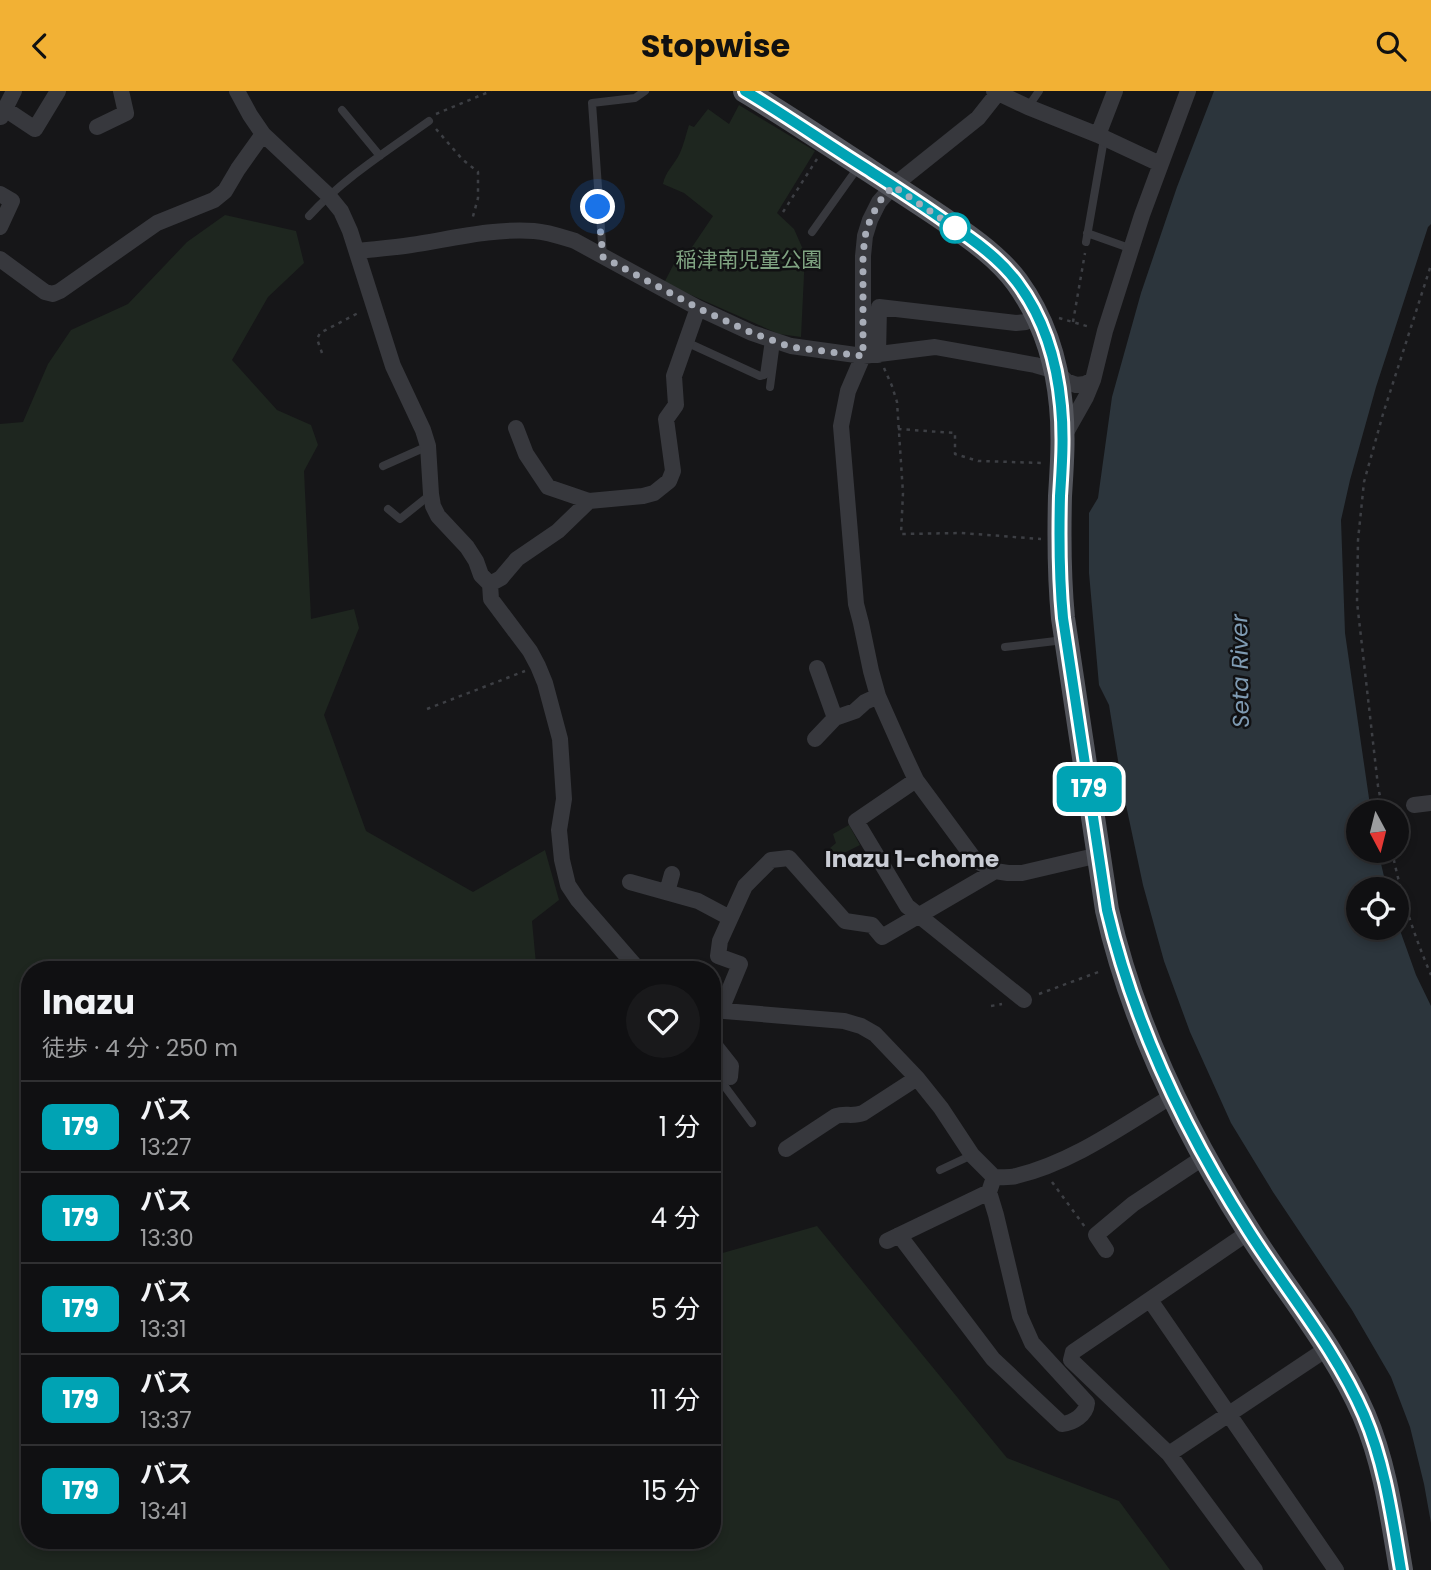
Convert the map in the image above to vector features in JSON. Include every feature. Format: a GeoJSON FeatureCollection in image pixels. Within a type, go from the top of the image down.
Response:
{"type":"FeatureCollection","features":[{"type":"Feature","properties":{"kind":"main road"},"geometry":{"type":"LineString","coordinates":[[745,91],[975,241],[1017,282],[1032,320],[1052,353],[1064,436],[1060,590],[1107,910],[1121,964],[1143,1027],[1172,1096],[1204,1157],[1249,1232],[1345,1375],[1372,1436],[1381,1465],[1401,1570]]}},
{"type":"Feature","properties":{"kind":"street"},"geometry":{"type":"LineString","coordinates":[[14,91],[2,114],[35,129],[58,91]]}},
{"type":"Feature","properties":{"kind":"street"},"geometry":{"type":"LineString","coordinates":[[97,127],[126,113],[121,91]]}},
{"type":"Feature","properties":{"kind":"street"},"geometry":{"type":"LineString","coordinates":[[237,91],[264,134],[328,195],[341,211],[357,251],[393,366],[423,430],[428,446],[430,494],[438,516],[467,547],[476,561],[481,575],[490,584],[491,599],[530,651],[545,683],[560,739],[564,799],[559,830],[568,885],[625,961]]}},
{"type":"Feature","properties":{"kind":"street"},"geometry":{"type":"LineString","coordinates":[[1101,137],[1115,91]]}},
{"type":"Feature","properties":{"kind":"street"},"geometry":{"type":"LineString","coordinates":[[1064,436],[1093,380],[1105,331],[1160,164],[1188,91]]}},
{"type":"Feature","properties":{"kind":"street"},"geometry":{"type":"LineString","coordinates":[[870,356],[863,256],[870,220],[879,202],[893,186],[978,118],[996,92],[1160,164]]}},
{"type":"Feature","properties":{"kind":"street"},"geometry":{"type":"LineString","coordinates":[[0,259],[45,292],[53,294],[60,291],[157,223],[214,200],[225,191],[264,134]]}},
{"type":"Feature","properties":{"kind":"street"},"geometry":{"type":"LineString","coordinates":[[0,194],[12,201],[0,227]]}},
{"type":"Feature","properties":{"kind":"street"},"geometry":{"type":"LineString","coordinates":[[357,251],[409,246],[473,235],[533,231],[557,235],[575,241],[698,308],[791,347],[870,356],[935,348],[1035,365],[1056,371],[1066,381],[1076,385],[1093,380]]}},
{"type":"Feature","properties":{"kind":"street"},"geometry":{"type":"LineString","coordinates":[[1032,320],[1016,323],[879,307],[870,356],[848,391],[841,426],[856,604],[878,696],[916,780],[975,860],[995,871],[1022,873],[1099,855]]}},
{"type":"Feature","properties":{"kind":"street"},"geometry":{"type":"LineString","coordinates":[[516,428],[526,454],[548,487],[589,501],[654,493],[669,481],[673,471],[666,419],[676,405],[674,376],[698,308]]}},
{"type":"Feature","properties":{"kind":"street"},"geometry":{"type":"LineString","coordinates":[[490,584],[500,578],[517,559],[558,531],[589,501]]}},
{"type":"Feature","properties":{"kind":"street"},"geometry":{"type":"LineString","coordinates":[[817,668],[835,718]]}},
{"type":"Feature","properties":{"kind":"street"},"geometry":{"type":"LineString","coordinates":[[815,739],[835,718],[855,711],[878,696]]}},
{"type":"Feature","properties":{"kind":"street"},"geometry":{"type":"LineString","coordinates":[[916,780],[856,821],[907,906],[1024,1000]]}},
{"type":"Feature","properties":{"kind":"street"},"geometry":{"type":"LineString","coordinates":[[1414,806],[1431,803]]}},
{"type":"Feature","properties":{"kind":"street"},"geometry":{"type":"LineString","coordinates":[[721,1002],[740,964],[718,956],[720,941],[745,885],[771,860],[789,858],[845,921],[872,925],[882,937],[995,871]]}},
{"type":"Feature","properties":{"kind":"street"},"geometry":{"type":"LineString","coordinates":[[667,892],[672,874]]}},
{"type":"Feature","properties":{"kind":"street"},"geometry":{"type":"LineString","coordinates":[[630,882],[698,901],[730,918]]}},
{"type":"Feature","properties":{"kind":"street"},"geometry":{"type":"LineString","coordinates":[[721,1010],[844,1021],[861,1026],[875,1034],[942,1108],[991,1184],[1016,1304],[1032,1343],[1087,1403],[1086,1410],[1072,1423],[1062,1424],[993,1359],[893,1238],[991,1184],[1041,1168],[1088,1147],[1172,1096]]}},
{"type":"Feature","properties":{"kind":"street"},"geometry":{"type":"LineString","coordinates":[[721,1053],[731,1066],[730,1077]]}},
{"type":"Feature","properties":{"kind":"street"},"geometry":{"type":"LineString","coordinates":[[786,1149],[836,1116],[856,1116],[863,1113],[917,1078]]}},
{"type":"Feature","properties":{"kind":"street"},"geometry":{"type":"LineString","coordinates":[[1105,1250],[1096,1235],[1133,1204],[1204,1157]]}},
{"type":"Feature","properties":{"kind":"street"},"geometry":{"type":"LineString","coordinates":[[1249,1232],[1073,1352],[1071,1360],[1168,1454],[1255,1570]]}},
{"type":"Feature","properties":{"kind":"street"},"geometry":{"type":"LineString","coordinates":[[1150,1300],[1336,1570]]}},
{"type":"Feature","properties":{"kind":"street"},"geometry":{"type":"LineString","coordinates":[[1168,1454],[1328,1348]]}},
{"type":"Feature","properties":{"kind":"lane"},"geometry":{"type":"LineString","coordinates":[[603,257],[592,103],[635,98],[645,91]]}},
{"type":"Feature","properties":{"kind":"lane"},"geometry":{"type":"LineString","coordinates":[[1028,107],[1039,91]]}},
{"type":"Feature","properties":{"kind":"lane"},"geometry":{"type":"LineString","coordinates":[[342,110],[380,156]]}},
{"type":"Feature","properties":{"kind":"lane"},"geometry":{"type":"LineString","coordinates":[[309,216],[328,195],[429,121]]}},
{"type":"Feature","properties":{"kind":"lane"},"geometry":{"type":"LineString","coordinates":[[1101,137],[1086,238],[1132,249]]}},
{"type":"Feature","properties":{"kind":"lane"},"geometry":{"type":"LineString","coordinates":[[812,232],[860,165]]}},
{"type":"Feature","properties":{"kind":"lane"},"geometry":{"type":"LineString","coordinates":[[686,342],[760,376],[764,375],[773,341]]}},
{"type":"Feature","properties":{"kind":"lane"},"geometry":{"type":"LineString","coordinates":[[771,387],[773,341]]}},
{"type":"Feature","properties":{"kind":"lane"},"geometry":{"type":"LineString","coordinates":[[383,466],[428,446]]}},
{"type":"Feature","properties":{"kind":"lane"},"geometry":{"type":"LineString","coordinates":[[388,509],[400,519],[430,494]]}},
{"type":"Feature","properties":{"kind":"lane"},"geometry":{"type":"LineString","coordinates":[[1005,647],[1066,640]]}},
{"type":"Feature","properties":{"kind":"lane"},"geometry":{"type":"LineString","coordinates":[[730,1077],[723,1084],[752,1123]]}},
{"type":"Feature","properties":{"kind":"lane"},"geometry":{"type":"LineString","coordinates":[[940,1170],[972,1155]]}},
{"type":"Feature","properties":{"kind":"path"},"geometry":{"type":"LineString","coordinates":[[473,235],[472,221],[478,198],[478,172],[462,159],[429,121],[434,115],[491,91]]}},
{"type":"Feature","properties":{"kind":"path"},"geometry":{"type":"LineString","coordinates":[[783,212],[827,143]]}},
{"type":"Feature","properties":{"kind":"path"},"geometry":{"type":"LineString","coordinates":[[1073,322],[1086,238]]}},
{"type":"Feature","properties":{"kind":"path"},"geometry":{"type":"LineString","coordinates":[[1381,800],[1357,602],[1358,540],[1364,482],[1431,265]]}},
{"type":"Feature","properties":{"kind":"path"},"geometry":{"type":"LineString","coordinates":[[321,353],[317,339],[320,333],[359,312],[376,312]]}},
{"type":"Feature","properties":{"kind":"path"},"geometry":{"type":"LineString","coordinates":[[1032,320],[1047,316],[1105,331]]}},
{"type":"Feature","properties":{"kind":"path"},"geometry":{"type":"LineString","coordinates":[[870,356],[892,386],[897,402],[903,493],[901,534],[961,533],[1060,540]]}},
{"type":"Feature","properties":{"kind":"path"},"geometry":{"type":"LineString","coordinates":[[898,429],[955,433],[955,454],[978,461],[1062,463]]}},
{"type":"Feature","properties":{"kind":"path"},"geometry":{"type":"LineString","coordinates":[[427,709],[538,666]]}},
{"type":"Feature","properties":{"kind":"path"},"geometry":{"type":"LineString","coordinates":[[1394,863],[1414,933],[1431,975]]}},
{"type":"Feature","properties":{"kind":"path"},"geometry":{"type":"LineString","coordinates":[[990,1006],[1018,1002],[1121,964]]}},
{"type":"Feature","properties":{"kind":"path"},"geometry":{"type":"LineString","coordinates":[[1041,1168],[1090,1234],[1096,1235]]}},
{"type":"Feature","properties":{"kind":"green space","name":"稲津南児童公園"},"geometry":{"type":"Polygon","coordinates":[[[739,105],[815,151],[777,213],[794,229],[805,254],[801,337],[779,334],[664,283],[679,254],[686,256],[713,216],[684,193],[663,184],[666,176],[680,153],[689,125],[694,127],[708,109],[729,124],[739,105]]]}},
{"type":"Feature","properties":{"kind":"green space"},"geometry":{"type":"Polygon","coordinates":[[[225,215],[296,231],[304,263],[268,297],[232,360],[277,410],[311,425],[318,445],[304,471],[311,619],[354,609],[359,628],[324,715],[366,831],[473,892],[545,850],[559,900],[532,921],[536,961],[21,961],[21,1549],[721,1549],[721,1253],[817,1226],[1007,1458],[1119,1501],[1170,1570],[0,1570],[0,424],[23,422],[48,364],[71,330],[128,304],[187,242],[225,215]]]}},
{"type":"Feature","properties":{"kind":"green space"},"geometry":{"type":"Polygon","coordinates":[[[849,825],[860,845],[838,856],[830,848],[836,843],[833,834],[849,825]]]}},
{"type":"Feature","properties":{"kind":"water","name":"Seta River"},"geometry":{"type":"Polygon","coordinates":[[[1214,91],[1431,91],[1431,224],[1376,387],[1341,520],[1345,633],[1369,800],[1346,800],[1346,863],[1381,863],[1384,877],[1346,877],[1346,940],[1403,940],[1431,1006],[1431,1523],[1410,1427],[1391,1377],[1352,1310],[1273,1192],[1231,1123],[1190,1032],[1164,961],[1143,885],[1123,791],[1109,705],[1099,685],[1089,573],[1089,513],[1098,498],[1112,397],[1141,293],[1177,187],[1214,91]]]}},
{"type":"Feature","properties":{"kind":"bus line","name":"179"},"geometry":{"type":"LineString","coordinates":[[745,91],[975,241],[1017,282],[1041,323],[1056,371],[1064,436],[1060,495],[1060,590],[1063,618],[1114,941],[1143,1027],[1188,1128],[1249,1232],[1345,1375],[1363,1413],[1381,1465],[1401,1570]]}},
{"type":"Feature","properties":{"kind":"district","name":"Inazu 1-chome"},"geometry":{"type":"Point","coordinates":[912,859]}},
{"type":"Feature","properties":{"kind":"route"},"geometry":{"type":"LineString","coordinates":[[598,207],[603,257],[698,308],[752,333],[791,347],[863,356],[865,236],[879,202],[893,186],[955,228]]}}]}
